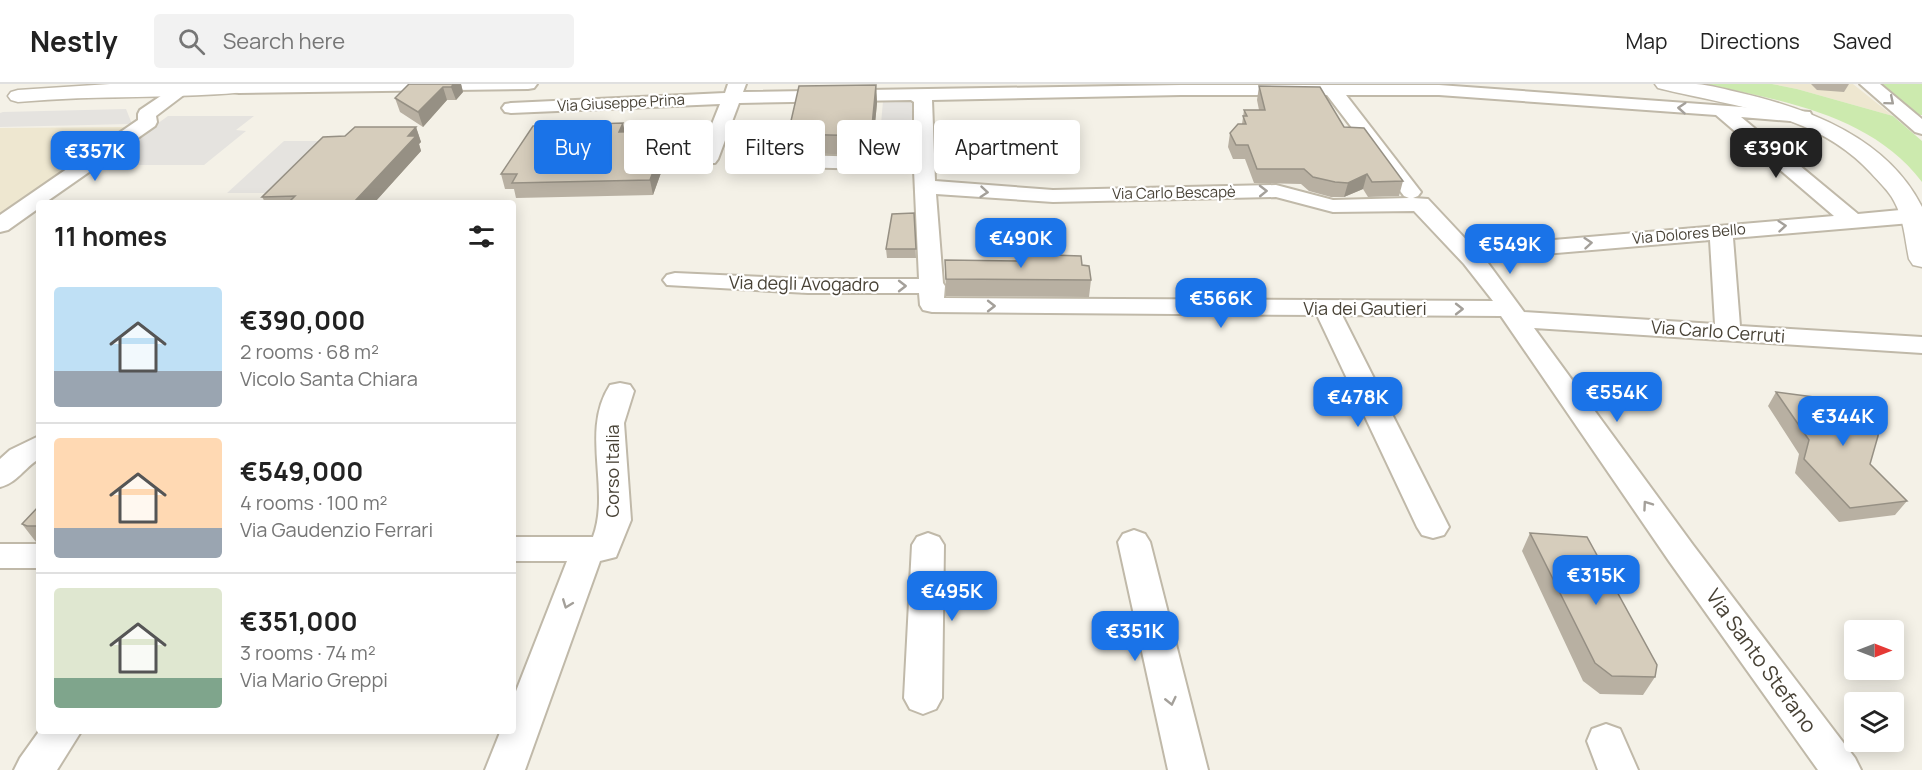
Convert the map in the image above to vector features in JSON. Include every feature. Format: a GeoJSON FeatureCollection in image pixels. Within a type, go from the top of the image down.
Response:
{"type":"FeatureCollection","features":[{"type":"Feature","properties":{"kind":"street"},"geometry":{"type":"LineString","coordinates":[[13,102],[73,92],[171,97],[264,84]]}},
{"type":"Feature","properties":{"kind":"street"},"geometry":{"type":"LineString","coordinates":[[239,88],[528,84]]}},
{"type":"Feature","properties":{"kind":"street"},"geometry":{"type":"LineString","coordinates":[[1665,84],[1777,108],[1803,116],[1861,148],[1880,167],[1908,202],[1922,259]]}},
{"type":"Feature","properties":{"kind":"street"},"geometry":{"type":"LineString","coordinates":[[1869,84],[1922,128]]}},
{"type":"Feature","properties":{"kind":"street","name":"Via Giuseppe Prina"},"geometry":{"type":"LineString","coordinates":[[511,108],[734,92],[1283,87],[1333,91],[1439,90],[1803,116]]}},
{"type":"Feature","properties":{"kind":"street"},"geometry":{"type":"LineString","coordinates":[[914,90],[923,100],[924,164],[933,296]]}},
{"type":"Feature","properties":{"kind":"street","name":"Via Santo Stefano"},"geometry":{"type":"LineString","coordinates":[[1333,91],[1416,198],[1467,254],[1512,314],[1681,553],[1841,770]]}},
{"type":"Feature","properties":{"kind":"street"},"geometry":{"type":"LineString","coordinates":[[713,146],[734,92]]}},
{"type":"Feature","properties":{"kind":"street"},"geometry":{"type":"LineString","coordinates":[[0,225],[148,122],[147,114],[171,97]]}},
{"type":"Feature","properties":{"kind":"street"},"geometry":{"type":"LineString","coordinates":[[1722,111],[1852,220]]}},
{"type":"Feature","properties":{"kind":"street"},"geometry":{"type":"LineString","coordinates":[[825,162],[924,164]]}},
{"type":"Feature","properties":{"kind":"street","name":"Via Carlo Bescapè"},"geometry":{"type":"LineString","coordinates":[[926,187],[1053,196],[1276,191],[1333,206],[1416,198]]}},
{"type":"Feature","properties":{"kind":"street","name":"Via Dolores Bello"},"geometry":{"type":"LineString","coordinates":[[1467,254],[1911,216]]}},
{"type":"Feature","properties":{"kind":"street"},"geometry":{"type":"LineString","coordinates":[[1721,231],[1728,332]]}},
{"type":"Feature","properties":{"kind":"street","name":"Via degli Avogadro"},"geometry":{"type":"LineString","coordinates":[[675,280],[808,286],[933,296]]}},
{"type":"Feature","properties":{"kind":"street","name":"Via dei Gautieri"},"geometry":{"type":"LineString","coordinates":[[933,296],[1512,314]]}},
{"type":"Feature","properties":{"kind":"street"},"geometry":{"type":"LineString","coordinates":[[1326,309],[1433,527]]}},
{"type":"Feature","properties":{"kind":"street","name":"Via Carlo Cerruti"},"geometry":{"type":"LineString","coordinates":[[1512,314],[1922,345]]}},
{"type":"Feature","properties":{"kind":"street","name":"Corso Italia"},"geometry":{"type":"LineString","coordinates":[[505,770],[597,549],[615,520],[610,423],[620,392]]}},
{"type":"Feature","properties":{"kind":"street"},"geometry":{"type":"LineString","coordinates":[[0,477],[20,457],[36,448]]}},
{"type":"Feature","properties":{"kind":"street"},"geometry":{"type":"LineString","coordinates":[[1134,542],[1188,770]]}},
{"type":"Feature","properties":{"kind":"street"},"geometry":{"type":"LineString","coordinates":[[923,698],[928,545]]}},
{"type":"Feature","properties":{"kind":"street"},"geometry":{"type":"LineString","coordinates":[[516,549],[597,549]]}},
{"type":"Feature","properties":{"kind":"street"},"geometry":{"type":"LineString","coordinates":[[34,770],[60,734]]}},
{"type":"Feature","properties":{"kind":"shaded area"},"geometry":{"type":"Polygon","coordinates":[[[1772,84],[1853,84],[1893,116],[1797,89],[1772,84]]]}},
{"type":"Feature","properties":{"kind":"shaded area"},"geometry":{"type":"Polygon","coordinates":[[[883,101],[918,101],[917,120],[881,120],[883,101]]]}},
{"type":"Feature","properties":{"kind":"shaded area"},"geometry":{"type":"Polygon","coordinates":[[[126,109],[132,124],[0,127],[0,113],[3,112],[126,109]]]}},
{"type":"Feature","properties":{"kind":"shaded area"},"geometry":{"type":"Polygon","coordinates":[[[168,116],[254,116],[236,130],[246,131],[204,165],[100,165],[168,116]]]}},
{"type":"Feature","properties":{"kind":"shaded area"},"geometry":{"type":"Polygon","coordinates":[[[128,127],[0,221],[0,128],[128,127]]]}},
{"type":"Feature","properties":{"kind":"shaded area"},"geometry":{"type":"Polygon","coordinates":[[[284,141],[332,141],[278,193],[227,193],[284,141]]]}},
{"type":"Feature","properties":{"kind":"green space"},"geometry":{"type":"Polygon","coordinates":[[[1705,84],[1772,84],[1893,116],[1922,141],[1922,182],[1901,159],[1878,141],[1851,126],[1824,114],[1794,105],[1705,84]]]}},
{"type":"Feature","properties":{"kind":"green space"},"geometry":{"type":"Polygon","coordinates":[[[1879,84],[1922,84],[1922,115],[1915,115],[1879,84]]]}},
{"type":"Feature","properties":{"kind":"building"},"geometry":{"type":"Polygon","coordinates":[[[409,84],[454,84],[451,87],[443,87],[418,112],[395,98],[409,84]]]}},
{"type":"Feature","properties":{"kind":"building"},"geometry":{"type":"Polygon","coordinates":[[[876,85],[873,120],[837,120],[837,135],[825,135],[825,120],[791,120],[799,86],[876,85]]]}},
{"type":"Feature","properties":{"kind":"building"},"geometry":{"type":"Polygon","coordinates":[[[1259,86],[1320,87],[1344,127],[1364,128],[1403,181],[1372,182],[1367,174],[1348,183],[1335,182],[1313,177],[1304,169],[1257,169],[1248,145],[1236,145],[1230,133],[1238,124],[1246,124],[1243,116],[1247,116],[1244,110],[1265,110],[1259,86]]]}},
{"type":"Feature","properties":{"kind":"building"},"geometry":{"type":"Polygon","coordinates":[[[612,123],[623,123],[619,132],[624,132],[624,174],[652,174],[650,180],[512,183],[517,174],[501,174],[534,126],[534,174],[612,174],[612,123]]]}},
{"type":"Feature","properties":{"kind":"building"},"geometry":{"type":"Polygon","coordinates":[[[355,127],[416,127],[408,136],[416,136],[356,200],[291,200],[295,196],[262,197],[323,137],[345,136],[355,127]]]}},
{"type":"Feature","properties":{"kind":"building"},"geometry":{"type":"Polygon","coordinates":[[[914,213],[916,249],[886,249],[892,214],[914,213]]]}},
{"type":"Feature","properties":{"kind":"building"},"geometry":{"type":"Polygon","coordinates":[[[1021,254],[1081,256],[1082,265],[1089,266],[1091,280],[946,279],[945,260],[1020,261],[1021,254]]]}},
{"type":"Feature","properties":{"kind":"building"},"geometry":{"type":"Polygon","coordinates":[[[1776,392],[1882,406],[1878,436],[1870,464],[1907,501],[1850,508],[1804,459],[1809,440],[1776,392]]]}},
{"type":"Feature","properties":{"kind":"building"},"geometry":{"type":"Polygon","coordinates":[[[36,509],[36,526],[22,524],[36,509]]]}},
{"type":"Feature","properties":{"kind":"building"},"geometry":{"type":"Polygon","coordinates":[[[1530,533],[1587,537],[1657,665],[1655,677],[1612,676],[1595,663],[1530,533]]]}}]}
